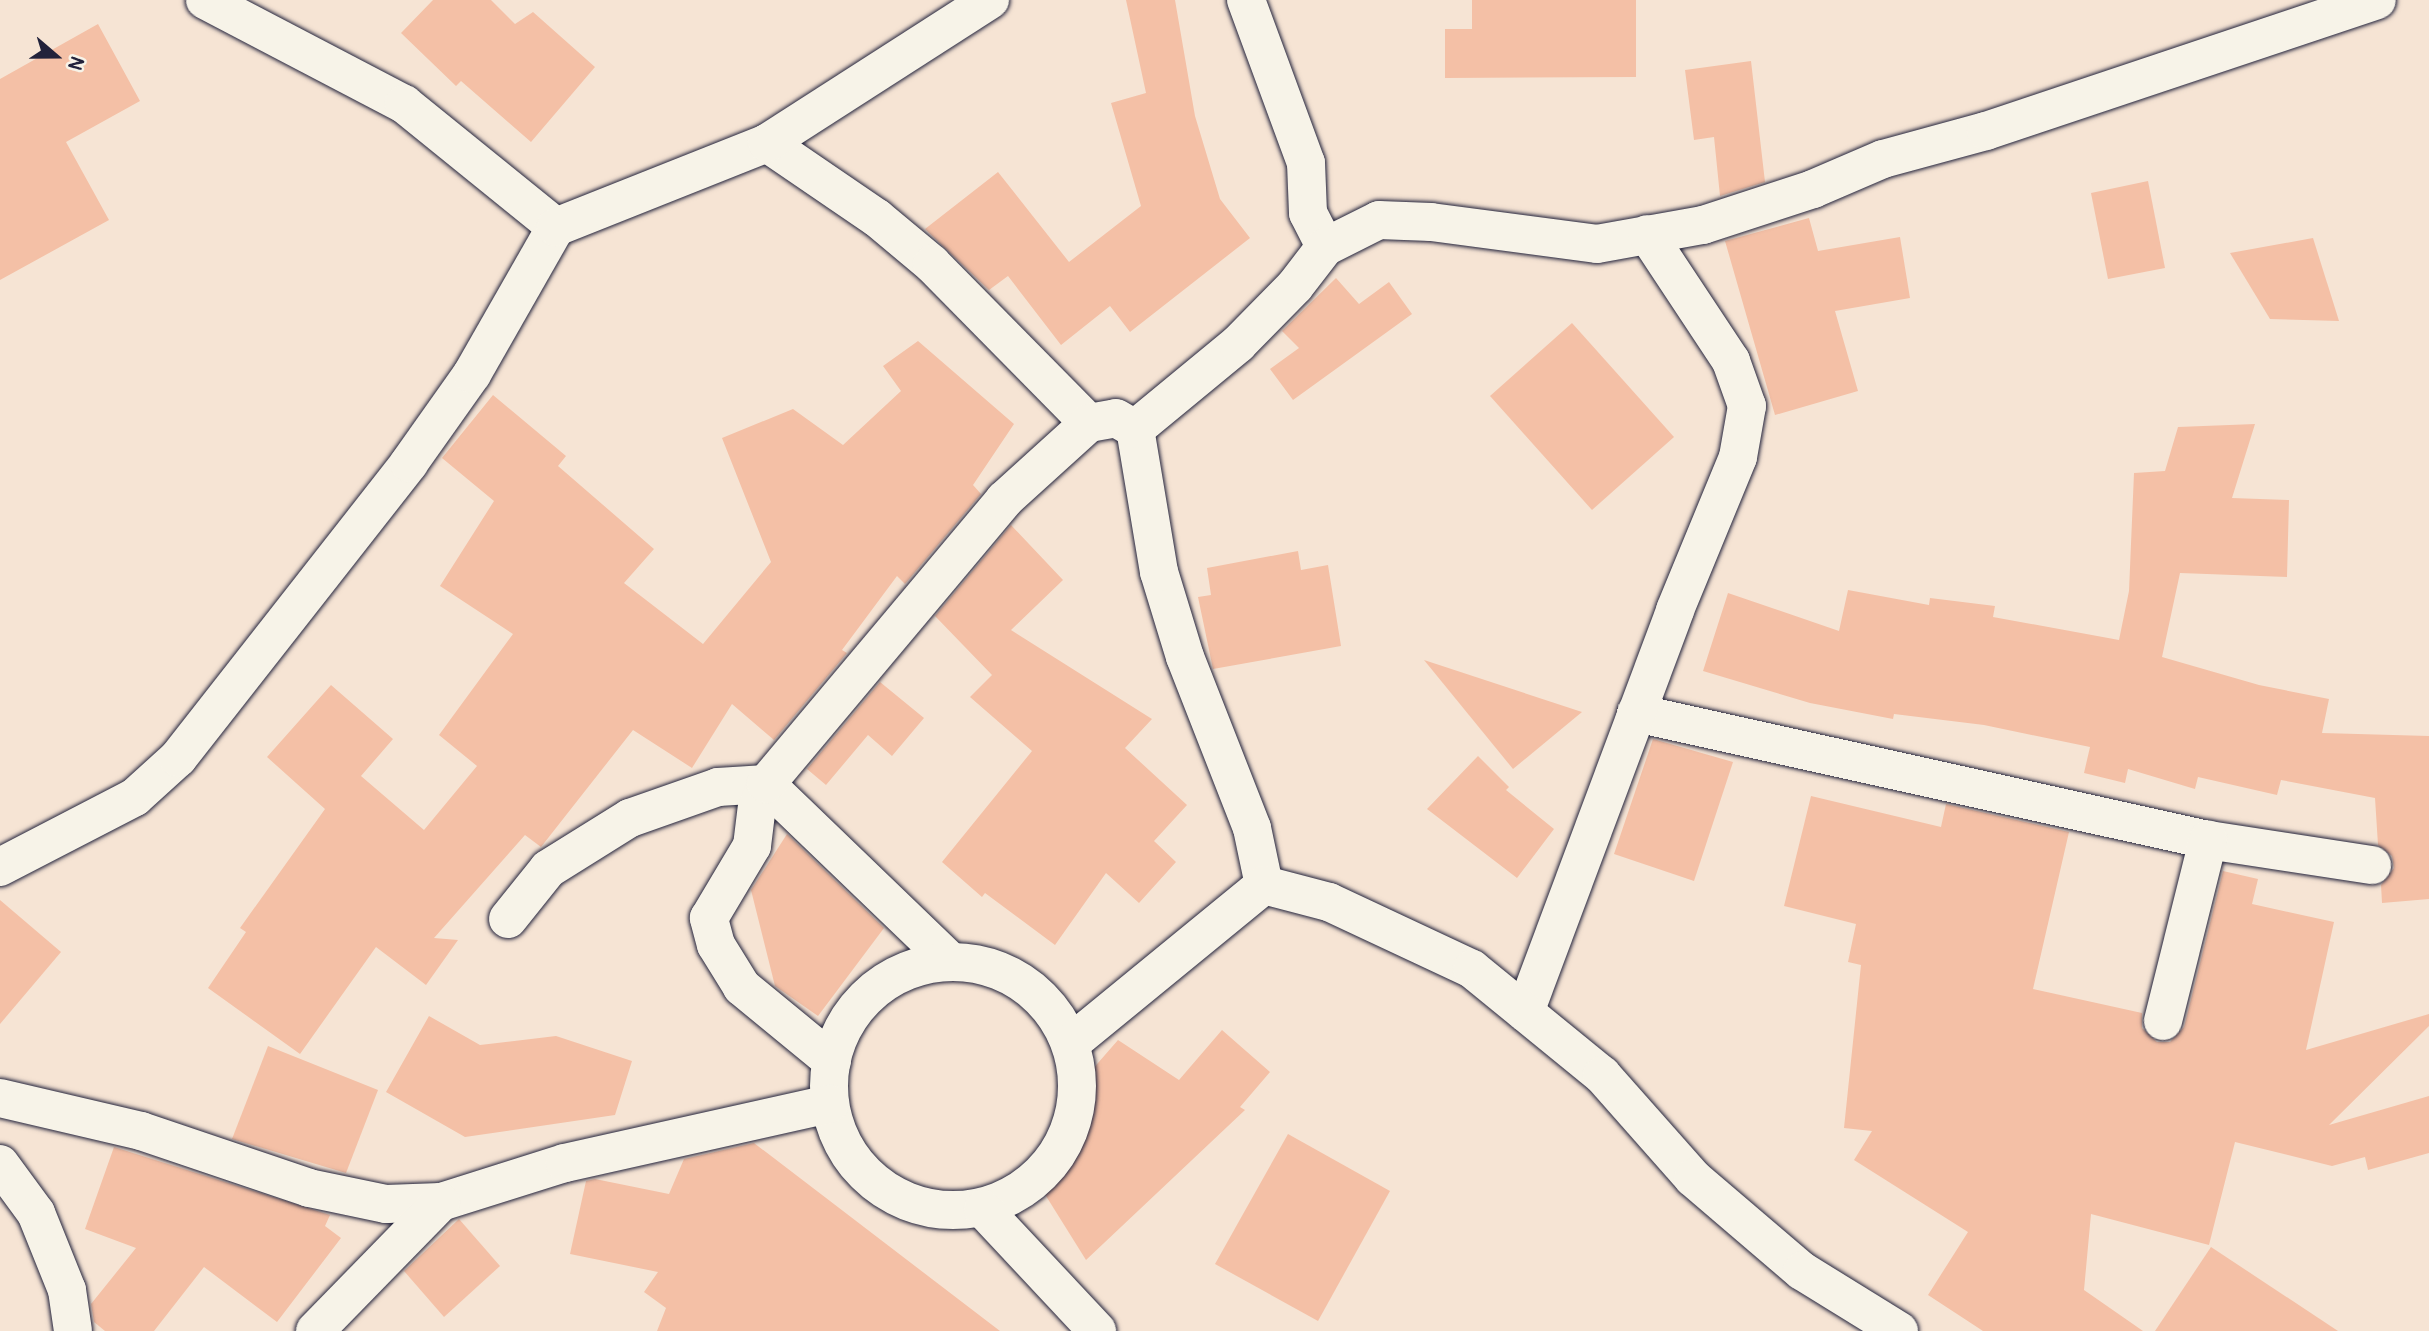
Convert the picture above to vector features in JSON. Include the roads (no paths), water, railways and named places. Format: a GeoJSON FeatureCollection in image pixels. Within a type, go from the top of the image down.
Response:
{"type":"FeatureCollection","features":[{"type":"Feature","properties":{"kind":"street"},"geometry":{"type":"LineString","coordinates":[[205,0],[404,104],[556,227]]}},
{"type":"Feature","properties":{"kind":"street"},"geometry":{"type":"LineString","coordinates":[[0,867],[135,797],[178,758],[417,452],[472,374],[556,227],[685,179],[767,143],[990,0]]}},
{"type":"Feature","properties":{"kind":"street"},"geometry":{"type":"LineString","coordinates":[[1246,0],[1307,163],[1308,213],[1325,247]]}},
{"type":"Feature","properties":{"kind":"street"},"geometry":{"type":"LineString","coordinates":[[1135,429],[1238,344],[1295,286],[1325,247],[1379,220],[1431,222],[1597,244],[1703,225],[1813,189],[1883,159],[1986,131],[2377,0]]}},
{"type":"Feature","properties":{"kind":"street"},"geometry":{"type":"LineString","coordinates":[[767,143],[877,218],[932,264],[1089,423]]}},
{"type":"Feature","properties":{"kind":"street"},"geometry":{"type":"LineString","coordinates":[[1524,1012],[1636,713],[1738,457],[1747,406],[1731,361],[1647,234]]}},
{"type":"Feature","properties":{"kind":"street"},"geometry":{"type":"LineString","coordinates":[[832,1061],[742,986],[716,946],[709,918],[752,846],[757,807],[766,784],[1004,500],[1089,423],[1116,418],[1135,429]]}},
{"type":"Feature","properties":{"kind":"street"},"geometry":{"type":"LineString","coordinates":[[1135,429],[1159,572],[1185,657],[1252,828],[1264,885]]}},
{"type":"Feature","properties":{"kind":"street"},"geometry":{"type":"LineString","coordinates":[[1636,713],[2208,840],[2372,865]]}},
{"type":"Feature","properties":{"kind":"street"},"geometry":{"type":"LineString","coordinates":[[508,919],[548,869],[630,818],[718,787],[766,784],[949,960]]}},
{"type":"Feature","properties":{"kind":"street"},"geometry":{"type":"LineString","coordinates":[[2163,1021],[2208,840]]}},
{"type":"Feature","properties":{"kind":"street"},"geometry":{"type":"LineString","coordinates":[[1264,885],[1329,902],[1472,969],[1602,1075],[1703,1186],[1802,1271],[1899,1331]]}},
{"type":"Feature","properties":{"kind":"street"},"geometry":{"type":"LineString","coordinates":[[1071,1043],[1264,885]]}},
{"type":"Feature","properties":{"kind":"street"},"geometry":{"type":"LineString","coordinates":[[949,960],[1000,969],[1043,999],[1071,1043],[1079,1095],[1064,1145],[1030,1185],[983,1209],[931,1211],[882,1191],[846,1153],[829,1104],[832,1061],[857,1005],[898,973],[949,960]]}},
{"type":"Feature","properties":{"kind":"street"},"geometry":{"type":"LineString","coordinates":[[0,1098],[141,1131],[309,1188],[386,1204],[441,1202],[565,1163],[829,1104]]}},
{"type":"Feature","properties":{"kind":"street"},"geometry":{"type":"LineString","coordinates":[[0,1164],[36,1213],[67,1290],[73,1331]]}},
{"type":"Feature","properties":{"kind":"street"},"geometry":{"type":"LineString","coordinates":[[315,1331],[441,1202]]}},
{"type":"Feature","properties":{"kind":"street"},"geometry":{"type":"LineString","coordinates":[[983,1209],[1097,1331]]}}]}
